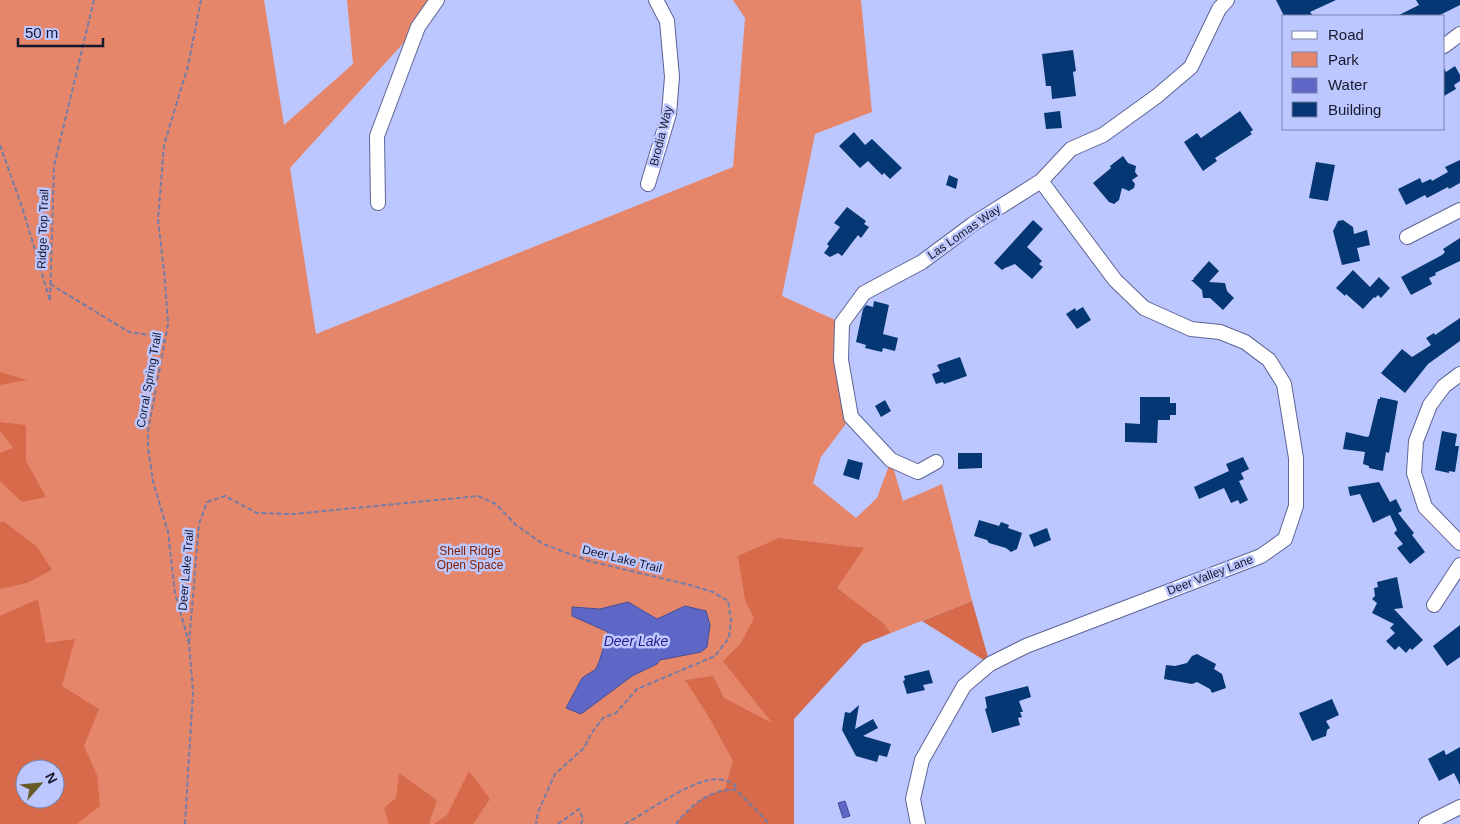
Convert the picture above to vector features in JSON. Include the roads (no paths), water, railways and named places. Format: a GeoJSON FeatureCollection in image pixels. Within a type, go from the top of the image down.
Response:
{"type":"FeatureCollection","features":[{"type":"Feature","properties":{"kind":"street"},"geometry":{"type":"LineString","coordinates":[[378,203],[377,136],[418,28],[436,0]]}},
{"type":"Feature","properties":{"kind":"street","name":"Brodia Way"},"geometry":{"type":"LineString","coordinates":[[648,184],[669,114],[672,78],[666,21],[656,0]]}},
{"type":"Feature","properties":{"kind":"street","name":"Las Lomas Way"},"geometry":{"type":"LineString","coordinates":[[936,462],[918,472],[891,460],[851,417],[841,360],[842,323],[864,292],[922,262],[973,224],[1041,181],[1071,149],[1103,135],[1157,96],[1191,67],[1219,9],[1227,0]]}},
{"type":"Feature","properties":{"kind":"street"},"geometry":{"type":"LineString","coordinates":[[1445,45],[1460,34]]}},
{"type":"Feature","properties":{"kind":"street","name":"Deer Valley Lane"},"geometry":{"type":"LineString","coordinates":[[918,824],[913,799],[922,760],[964,686],[990,664],[1026,646],[1261,556],[1285,539],[1296,506],[1296,458],[1284,384],[1269,360],[1245,342],[1220,332],[1191,329],[1144,308],[1115,280],[1041,181]]}},
{"type":"Feature","properties":{"kind":"street"},"geometry":{"type":"LineString","coordinates":[[1407,237],[1460,210]]}},
{"type":"Feature","properties":{"kind":"street"},"geometry":{"type":"LineString","coordinates":[[1460,374],[1444,386],[1430,405],[1416,441],[1414,473],[1425,507],[1460,543]]}},
{"type":"Feature","properties":{"kind":"street"},"geometry":{"type":"LineString","coordinates":[[1434,605],[1460,566]]}},
{"type":"Feature","properties":{"kind":"street"},"geometry":{"type":"LineString","coordinates":[[1426,824],[1460,807]]}},
{"type":"Feature","properties":{"kind":"water","name":"Deer Lake"},"geometry":{"type":"Polygon","coordinates":[[[628,602],[657,619],[685,606],[706,611],[710,625],[707,647],[701,652],[660,660],[657,664],[632,676],[581,714],[566,708],[582,678],[596,669],[608,632],[572,616],[572,607],[600,609],[628,602]]]}},
{"type":"Feature","properties":{"kind":"water"},"geometry":{"type":"Polygon","coordinates":[[[845,801],[850,816],[843,818],[838,803],[845,801]]]}},
{"type":"Feature","properties":{"kind":"park label","name":"Shell Ridge Open Space"},"geometry":{"type":"Point","coordinates":[470,558]}}]}
